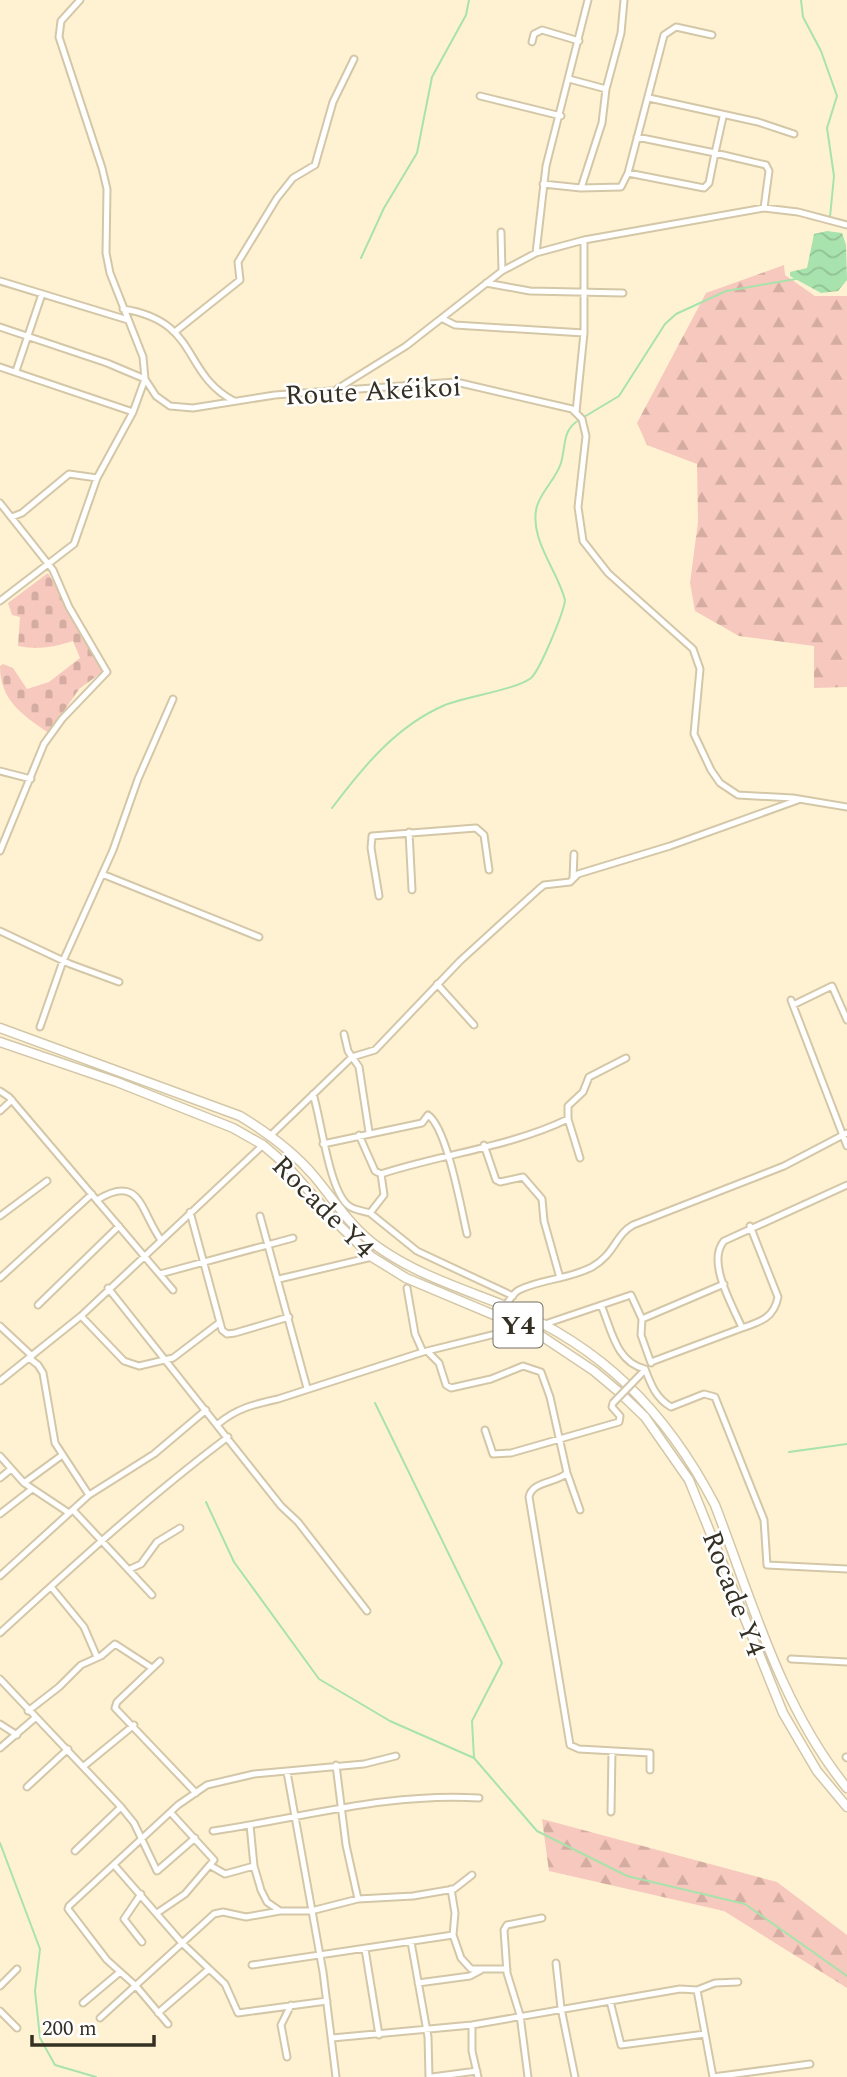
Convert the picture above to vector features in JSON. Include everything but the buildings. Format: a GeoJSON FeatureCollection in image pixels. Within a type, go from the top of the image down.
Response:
{"type":"FeatureCollection","features":[{"type":"Feature","properties":{"kind":"highway","name":"Rocade Y4"},"geometry":{"type":"LineString","coordinates":[[0,1028],[240,1116],[271,1135],[314,1176],[350,1223],[377,1246],[412,1269],[545,1324],[601,1360],[627,1383],[652,1408],[685,1451],[715,1504],[794,1706],[825,1761],[847,1788]]}},
{"type":"Feature","properties":{"kind":"highway","name":"Rocade Y4"},"geometry":{"type":"LineString","coordinates":[[0,1042],[203,1114],[263,1145],[285,1164],[339,1225],[372,1257],[406,1278],[524,1328],[566,1351],[619,1391],[645,1417],[676,1458],[702,1509],[783,1713],[817,1771],[847,1807]]}},
{"type":"Feature","properties":{"kind":"street"},"geometry":{"type":"LineString","coordinates":[[0,601],[74,544],[97,478],[133,412],[145,379],[143,357],[123,309],[106,253],[107,189],[103,168],[59,37],[61,21],[80,0]]}},
{"type":"Feature","properties":{"kind":"street"},"geometry":{"type":"LineString","coordinates":[[536,253],[543,184],[588,0]]}},
{"type":"Feature","properties":{"kind":"street"},"geometry":{"type":"LineString","coordinates":[[581,188],[602,122],[606,89],[621,33],[624,0]]}},
{"type":"Feature","properties":{"kind":"street"},"geometry":{"type":"LineString","coordinates":[[543,184],[616,189],[624,184],[649,98],[659,45],[669,29],[683,28],[712,35]]}},
{"type":"Feature","properties":{"kind":"street"},"geometry":{"type":"LineString","coordinates":[[531,42],[534,34],[542,30],[579,41]]}},
{"type":"Feature","properties":{"kind":"street"},"geometry":{"type":"LineString","coordinates":[[176,331],[240,280],[237,262],[276,198],[293,178],[315,165],[333,102],[354,59]]}},
{"type":"Feature","properties":{"kind":"street"},"geometry":{"type":"LineString","coordinates":[[569,79],[606,89]]}},
{"type":"Feature","properties":{"kind":"street"},"geometry":{"type":"LineString","coordinates":[[480,96],[561,116]]}},
{"type":"Feature","properties":{"kind":"street"},"geometry":{"type":"LineString","coordinates":[[649,98],[723,117],[758,122],[794,134]]}},
{"type":"Feature","properties":{"kind":"street"},"geometry":{"type":"LineString","coordinates":[[628,173],[704,188],[709,183],[723,117]]}},
{"type":"Feature","properties":{"kind":"street"},"geometry":{"type":"LineString","coordinates":[[637,138],[715,153],[768,167],[764,208]]}},
{"type":"Feature","properties":{"kind":"street"},"geometry":{"type":"LineString","coordinates":[[334,390],[406,346],[502,271],[536,253],[584,240],[764,208],[798,212],[847,225]]}},
{"type":"Feature","properties":{"kind":"street"},"geometry":{"type":"LineString","coordinates":[[500,232],[502,271]]}},
{"type":"Feature","properties":{"kind":"street"},"geometry":{"type":"LineString","coordinates":[[584,240],[584,333],[576,412],[582,419],[586,436],[578,506],[583,541],[608,573],[693,649],[700,669],[694,734],[720,783],[738,795],[801,799],[847,807]]}},
{"type":"Feature","properties":{"kind":"street"},"geometry":{"type":"LineString","coordinates":[[0,281],[128,320]]}},
{"type":"Feature","properties":{"kind":"street"},"geometry":{"type":"LineString","coordinates":[[486,283],[530,291],[623,293]]}},
{"type":"Feature","properties":{"kind":"street"},"geometry":{"type":"LineString","coordinates":[[16,371],[42,294]]}},
{"type":"Feature","properties":{"kind":"street"},"geometry":{"type":"LineString","coordinates":[[123,309],[159,319],[176,331],[208,380],[234,401]]}},
{"type":"Feature","properties":{"kind":"street"},"geometry":{"type":"LineString","coordinates":[[443,319],[456,325],[584,333]]}},
{"type":"Feature","properties":{"kind":"street"},"geometry":{"type":"LineString","coordinates":[[0,327],[107,363],[145,379]]}},
{"type":"Feature","properties":{"kind":"street"},"geometry":{"type":"LineString","coordinates":[[0,368],[16,371],[133,412]]}},
{"type":"Feature","properties":{"kind":"street","name":"Route Akéikoi"},"geometry":{"type":"LineString","coordinates":[[145,379],[156,396],[177,408],[334,390],[456,382],[566,406],[576,412]]}},
{"type":"Feature","properties":{"kind":"street"},"geometry":{"type":"LineString","coordinates":[[12,517],[69,474],[97,478]]}},
{"type":"Feature","properties":{"kind":"street"},"geometry":{"type":"LineString","coordinates":[[0,503],[48,563],[107,672],[54,729],[44,744],[0,851]]}},
{"type":"Feature","properties":{"kind":"street"},"geometry":{"type":"LineString","coordinates":[[40,1027],[63,961],[103,874],[138,779],[173,699]]}},
{"type":"Feature","properties":{"kind":"street"},"geometry":{"type":"LineString","coordinates":[[0,771],[31,779]]}},
{"type":"Feature","properties":{"kind":"street"},"geometry":{"type":"LineString","coordinates":[[271,1135],[352,1057],[375,1050],[437,984],[539,889],[573,881],[578,874],[670,846],[801,799]]}},
{"type":"Feature","properties":{"kind":"street"},"geometry":{"type":"LineString","coordinates":[[379,896],[370,838],[409,832],[476,828],[484,835],[489,870]]}},
{"type":"Feature","properties":{"kind":"street"},"geometry":{"type":"LineString","coordinates":[[409,832],[412,890]]}},
{"type":"Feature","properties":{"kind":"street"},"geometry":{"type":"LineString","coordinates":[[573,881],[574,854]]}},
{"type":"Feature","properties":{"kind":"street"},"geometry":{"type":"LineString","coordinates":[[103,874],[259,937]]}},
{"type":"Feature","properties":{"kind":"street"},"geometry":{"type":"LineString","coordinates":[[0,931],[56,955],[63,961],[119,982]]}},
{"type":"Feature","properties":{"kind":"street"},"geometry":{"type":"LineString","coordinates":[[437,984],[474,1025]]}},
{"type":"Feature","properties":{"kind":"street"},"geometry":{"type":"LineString","coordinates":[[847,1020],[832,986],[792,1003],[846,1134],[847,1146]]}},
{"type":"Feature","properties":{"kind":"street"},"geometry":{"type":"LineString","coordinates":[[344,1034],[352,1057],[359,1067],[369,1132]]}},
{"type":"Feature","properties":{"kind":"street"},"geometry":{"type":"LineString","coordinates":[[580,1158],[568,1119],[568,1106],[583,1092],[589,1077],[626,1058]]}},
{"type":"Feature","properties":{"kind":"street"},"geometry":{"type":"LineString","coordinates":[[0,1091],[12,1100],[173,1290]]}},
{"type":"Feature","properties":{"kind":"street"},"geometry":{"type":"LineString","coordinates":[[313,1094],[323,1144],[342,1198],[349,1207],[370,1213],[417,1251],[513,1296]]}},
{"type":"Feature","properties":{"kind":"street"},"geometry":{"type":"LineString","coordinates":[[0,1111],[12,1100]]}},
{"type":"Feature","properties":{"kind":"street"},"geometry":{"type":"LineString","coordinates":[[323,1144],[369,1132],[388,1132],[422,1123],[428,1115],[438,1124],[467,1234]]}},
{"type":"Feature","properties":{"kind":"street"},"geometry":{"type":"LineString","coordinates":[[359,1135],[375,1171],[381,1174],[447,1154],[535,1134],[568,1119]]}},
{"type":"Feature","properties":{"kind":"street"},"geometry":{"type":"LineString","coordinates":[[505,1306],[519,1290],[560,1278],[604,1260],[617,1245],[621,1233],[633,1225],[784,1166],[846,1134]]}},
{"type":"Feature","properties":{"kind":"street"},"geometry":{"type":"LineString","coordinates":[[0,1381],[81,1316],[107,1288],[263,1145]]}},
{"type":"Feature","properties":{"kind":"street"},"geometry":{"type":"LineString","coordinates":[[484,1145],[496,1180],[500,1182],[523,1177],[538,1192],[560,1278]]}},
{"type":"Feature","properties":{"kind":"street"},"geometry":{"type":"LineString","coordinates":[[370,1213],[384,1195],[381,1174]]}},
{"type":"Feature","properties":{"kind":"street"},"geometry":{"type":"LineString","coordinates":[[0,1216],[47,1181]]}},
{"type":"Feature","properties":{"kind":"street"},"geometry":{"type":"LineString","coordinates":[[742,1328],[724,1284],[719,1263],[720,1244],[750,1226],[847,1185]]}},
{"type":"Feature","properties":{"kind":"street"},"geometry":{"type":"LineString","coordinates":[[97,1200],[113,1189],[128,1191],[144,1207],[151,1226],[161,1240]]}},
{"type":"Feature","properties":{"kind":"street"},"geometry":{"type":"LineString","coordinates":[[0,1278],[92,1194]]}},
{"type":"Feature","properties":{"kind":"street"},"geometry":{"type":"LineString","coordinates":[[190,1212],[219,1323],[227,1334],[289,1317]]}},
{"type":"Feature","properties":{"kind":"street"},"geometry":{"type":"LineString","coordinates":[[260,1216],[307,1388]]}},
{"type":"Feature","properties":{"kind":"street"},"geometry":{"type":"LineString","coordinates":[[38,1305],[119,1226]]}},
{"type":"Feature","properties":{"kind":"street"},"geometry":{"type":"LineString","coordinates":[[485,1430],[491,1450],[496,1455],[619,1422],[620,1416],[611,1407],[613,1403],[651,1362],[765,1320],[776,1309],[778,1297],[750,1226]]}},
{"type":"Feature","properties":{"kind":"street"},"geometry":{"type":"LineString","coordinates":[[160,1274],[293,1238]]}},
{"type":"Feature","properties":{"kind":"street"},"geometry":{"type":"LineString","coordinates":[[279,1279],[372,1257]]}},
{"type":"Feature","properties":{"kind":"street"},"geometry":{"type":"LineString","coordinates":[[642,1319],[724,1284]]}},
{"type":"Feature","properties":{"kind":"street"},"geometry":{"type":"LineString","coordinates":[[407,1287],[415,1334],[425,1351],[439,1363],[446,1385],[451,1388],[491,1379],[523,1366],[539,1369],[549,1392],[567,1473],[580,1510]]}},
{"type":"Feature","properties":{"kind":"street"},"geometry":{"type":"LineString","coordinates":[[107,1288],[367,1611]]}},
{"type":"Feature","properties":{"kind":"street"},"geometry":{"type":"LineString","coordinates":[[545,1324],[631,1295],[642,1319],[641,1335],[651,1362]]}},
{"type":"Feature","properties":{"kind":"street"},"geometry":{"type":"LineString","coordinates":[[601,1305],[621,1356],[643,1371],[663,1402],[671,1407],[704,1394],[715,1397],[764,1520],[767,1565],[847,1569]]}},
{"type":"Feature","properties":{"kind":"street"},"geometry":{"type":"LineString","coordinates":[[81,1316],[124,1362],[139,1366],[167,1360],[219,1323]]}},
{"type":"Feature","properties":{"kind":"street"},"geometry":{"type":"LineString","coordinates":[[0,1326],[38,1364],[43,1373],[53,1435],[61,1455],[89,1495]]}},
{"type":"Feature","properties":{"kind":"street"},"geometry":{"type":"LineString","coordinates":[[218,1424],[243,1407],[425,1351],[524,1328]]}},
{"type":"Feature","properties":{"kind":"street"},"geometry":{"type":"LineString","coordinates":[[0,1576],[89,1495],[154,1454],[206,1410]]}},
{"type":"Feature","properties":{"kind":"street"},"geometry":{"type":"LineString","coordinates":[[0,1633],[52,1588],[100,1540],[156,1496],[170,1480],[228,1437]]}},
{"type":"Feature","properties":{"kind":"street"},"geometry":{"type":"LineString","coordinates":[[24,1483],[61,1455]]}},
{"type":"Feature","properties":{"kind":"street"},"geometry":{"type":"LineString","coordinates":[[0,1456],[24,1483],[71,1511],[130,1569],[152,1595]]}},
{"type":"Feature","properties":{"kind":"street"},"geometry":{"type":"LineString","coordinates":[[0,1478],[11,1469]]}},
{"type":"Feature","properties":{"kind":"street"},"geometry":{"type":"LineString","coordinates":[[567,1473],[561,1478],[536,1486],[529,1493],[538,1556],[562,1678],[570,1745],[579,1749],[650,1753],[650,1770]]}},
{"type":"Feature","properties":{"kind":"street"},"geometry":{"type":"LineString","coordinates":[[0,1514],[32,1489]]}},
{"type":"Feature","properties":{"kind":"street"},"geometry":{"type":"LineString","coordinates":[[130,1569],[141,1564],[157,1542],[180,1528]]}},
{"type":"Feature","properties":{"kind":"street"},"geometry":{"type":"LineString","coordinates":[[52,1588],[84,1627],[97,1657]]}},
{"type":"Feature","properties":{"kind":"street"},"geometry":{"type":"LineString","coordinates":[[28,1711],[59,1688],[81,1665],[115,1643],[152,1668]]}},
{"type":"Feature","properties":{"kind":"street"},"geometry":{"type":"LineString","coordinates":[[791,1659],[847,1662]]}},
{"type":"Feature","properties":{"kind":"street"},"geometry":{"type":"LineString","coordinates":[[160,1661],[115,1704],[120,1714],[196,1793]]}},
{"type":"Feature","properties":{"kind":"street"},"geometry":{"type":"LineString","coordinates":[[0,1679],[121,1807],[143,1840],[157,1871],[195,1838]]}},
{"type":"Feature","properties":{"kind":"street"},"geometry":{"type":"LineString","coordinates":[[0,1748],[35,1718]]}},
{"type":"Feature","properties":{"kind":"street"},"geometry":{"type":"LineString","coordinates":[[0,1724],[17,1735]]}},
{"type":"Feature","properties":{"kind":"street"},"geometry":{"type":"LineString","coordinates":[[84,1766],[134,1726]]}},
{"type":"Feature","properties":{"kind":"street"},"geometry":{"type":"LineString","coordinates":[[27,1787],[68,1749]]}},
{"type":"Feature","properties":{"kind":"street"},"geometry":{"type":"LineString","coordinates":[[611,1812],[612,1751]]}},
{"type":"Feature","properties":{"kind":"street"},"geometry":{"type":"LineString","coordinates":[[168,2024],[136,1986],[107,1961],[68,1908],[171,1812],[207,1785],[224,1779],[379,1761],[396,1756]]}},
{"type":"Feature","properties":{"kind":"street"},"geometry":{"type":"LineString","coordinates":[[336,1765],[358,1899]]}},
{"type":"Feature","properties":{"kind":"street"},"geometry":{"type":"LineString","coordinates":[[287,1772],[327,2001],[336,2077]]}},
{"type":"Feature","properties":{"kind":"street"},"geometry":{"type":"LineString","coordinates":[[213,1831],[407,1800],[479,1798]]}},
{"type":"Feature","properties":{"kind":"street"},"geometry":{"type":"LineString","coordinates":[[75,1851],[121,1807]]}},
{"type":"Feature","properties":{"kind":"street"},"geometry":{"type":"LineString","coordinates":[[157,1913],[175,1903],[211,1866],[214,1858],[171,1812]]}},
{"type":"Feature","properties":{"kind":"street"},"geometry":{"type":"LineString","coordinates":[[250,1825],[254,1866],[267,1902],[280,1912]]}},
{"type":"Feature","properties":{"kind":"street"},"geometry":{"type":"LineString","coordinates":[[115,1866],[182,1943],[225,1984],[238,2013],[327,2001]]}},
{"type":"Feature","properties":{"kind":"street"},"geometry":{"type":"LineString","coordinates":[[211,1866],[225,1874],[254,1866]]}},
{"type":"Feature","properties":{"kind":"street"},"geometry":{"type":"LineString","coordinates":[[100,2018],[220,1912],[241,1917],[312,1910],[358,1899],[413,1896],[451,1889],[471,1875]]}},
{"type":"Feature","properties":{"kind":"street"},"geometry":{"type":"LineString","coordinates":[[451,1889],[455,1913],[453,1935],[467,1966],[481,1970],[507,1969]]}},
{"type":"Feature","properties":{"kind":"street"},"geometry":{"type":"LineString","coordinates":[[141,1894],[124,1919],[142,1942]]}},
{"type":"Feature","properties":{"kind":"street"},"geometry":{"type":"LineString","coordinates":[[528,2077],[520,2015],[507,1969],[504,1928],[542,1918]]}},
{"type":"Feature","properties":{"kind":"street"},"geometry":{"type":"LineString","coordinates":[[252,1965],[453,1935]]}},
{"type":"Feature","properties":{"kind":"street"},"geometry":{"type":"LineString","coordinates":[[411,1942],[427,2031],[430,2077],[477,2074],[472,2025]]}},
{"type":"Feature","properties":{"kind":"street"},"geometry":{"type":"LineString","coordinates":[[365,1949],[379,2035]]}},
{"type":"Feature","properties":{"kind":"street"},"geometry":{"type":"LineString","coordinates":[[556,1963],[561,2008],[575,2077]]}},
{"type":"Feature","properties":{"kind":"street"},"geometry":{"type":"LineString","coordinates":[[0,1986],[17,1969]]}},
{"type":"Feature","properties":{"kind":"street"},"geometry":{"type":"LineString","coordinates":[[158,2013],[209,1969]]}},
{"type":"Feature","properties":{"kind":"street"},"geometry":{"type":"LineString","coordinates":[[418,1983],[470,1976],[481,1970]]}},
{"type":"Feature","properties":{"kind":"street"},"geometry":{"type":"LineString","coordinates":[[83,2003],[120,1972]]}},
{"type":"Feature","properties":{"kind":"street"},"geometry":{"type":"LineString","coordinates":[[332,2038],[472,2025],[680,1989],[697,1990],[715,1983],[738,1982]]}},
{"type":"Feature","properties":{"kind":"street"},"geometry":{"type":"LineString","coordinates":[[697,1990],[713,2077],[810,2064]]}},
{"type":"Feature","properties":{"kind":"street"},"geometry":{"type":"LineString","coordinates":[[610,2001],[621,2045],[705,2034]]}},
{"type":"Feature","properties":{"kind":"street"},"geometry":{"type":"LineString","coordinates":[[287,2057],[281,2025],[291,2005]]}},
{"type":"Feature","properties":{"kind":"street"},"geometry":{"type":"LineString","coordinates":[[0,2011],[17,2028]]}},
{"type":"Feature","properties":{"kind":"green space"},"geometry":{"type":"Polygon","coordinates":[[[784,265],[785,275],[815,296],[847,296],[847,687],[814,688],[814,646],[739,636],[695,611],[690,583],[698,522],[697,464],[647,445],[637,423],[706,293],[784,265]]]}},
{"type":"Feature","properties":{"kind":"green space"},"geometry":{"type":"Polygon","coordinates":[[[48,573],[105,670],[79,689],[49,733],[14,706],[4,688],[0,666],[3,664],[13,668],[27,689],[49,682],[80,658],[73,641],[46,647],[18,646],[20,617],[12,615],[8,603],[48,573]]]}},
{"type":"Feature","properties":{"kind":"green space"},"geometry":{"type":"Polygon","coordinates":[[[542,1819],[777,1882],[847,1935],[847,1988],[724,1911],[549,1871],[542,1819]]]}},
{"type":"Feature","properties":{"kind":"water"},"geometry":{"type":"Polygon","coordinates":[[[827,231],[842,233],[846,245],[847,280],[838,291],[821,293],[790,276],[790,272],[807,268],[814,234],[827,231]]]}},
{"type":"Feature","properties":{"kind":"waterway"},"geometry":{"type":"LineString","coordinates":[[361,258],[384,208],[417,153],[432,77],[466,15],[469,0]]}},
{"type":"Feature","properties":{"kind":"waterway"},"geometry":{"type":"LineString","coordinates":[[801,0],[803,17],[821,51],[837,96],[827,128],[834,176],[830,217]]}},
{"type":"Feature","properties":{"kind":"waterway"},"geometry":{"type":"LineString","coordinates":[[584,417],[619,396],[665,324],[676,314],[726,291],[796,279]]}},
{"type":"Feature","properties":{"kind":"waterway"},"geometry":{"type":"LineString","coordinates":[[332,808],[368,763],[411,724],[445,705],[515,686],[535,673],[561,616],[565,600],[540,542],[535,518],[537,506],[559,469],[567,434],[579,420]]}},
{"type":"Feature","properties":{"kind":"waterway"},"geometry":{"type":"LineString","coordinates":[[375,1403],[502,1663],[472,1721],[474,1758]]}},
{"type":"Feature","properties":{"kind":"waterway"},"geometry":{"type":"LineString","coordinates":[[789,1452],[847,1444]]}},
{"type":"Feature","properties":{"kind":"waterway"},"geometry":{"type":"LineString","coordinates":[[206,1502],[234,1562],[319,1679],[390,1721],[474,1758],[537,1831],[627,1876],[745,1904],[847,1976]]}},
{"type":"Feature","properties":{"kind":"waterway"},"geometry":{"type":"LineString","coordinates":[[0,1843],[40,1949],[35,1991],[40,2038],[55,2065],[96,2077]]}}]}
